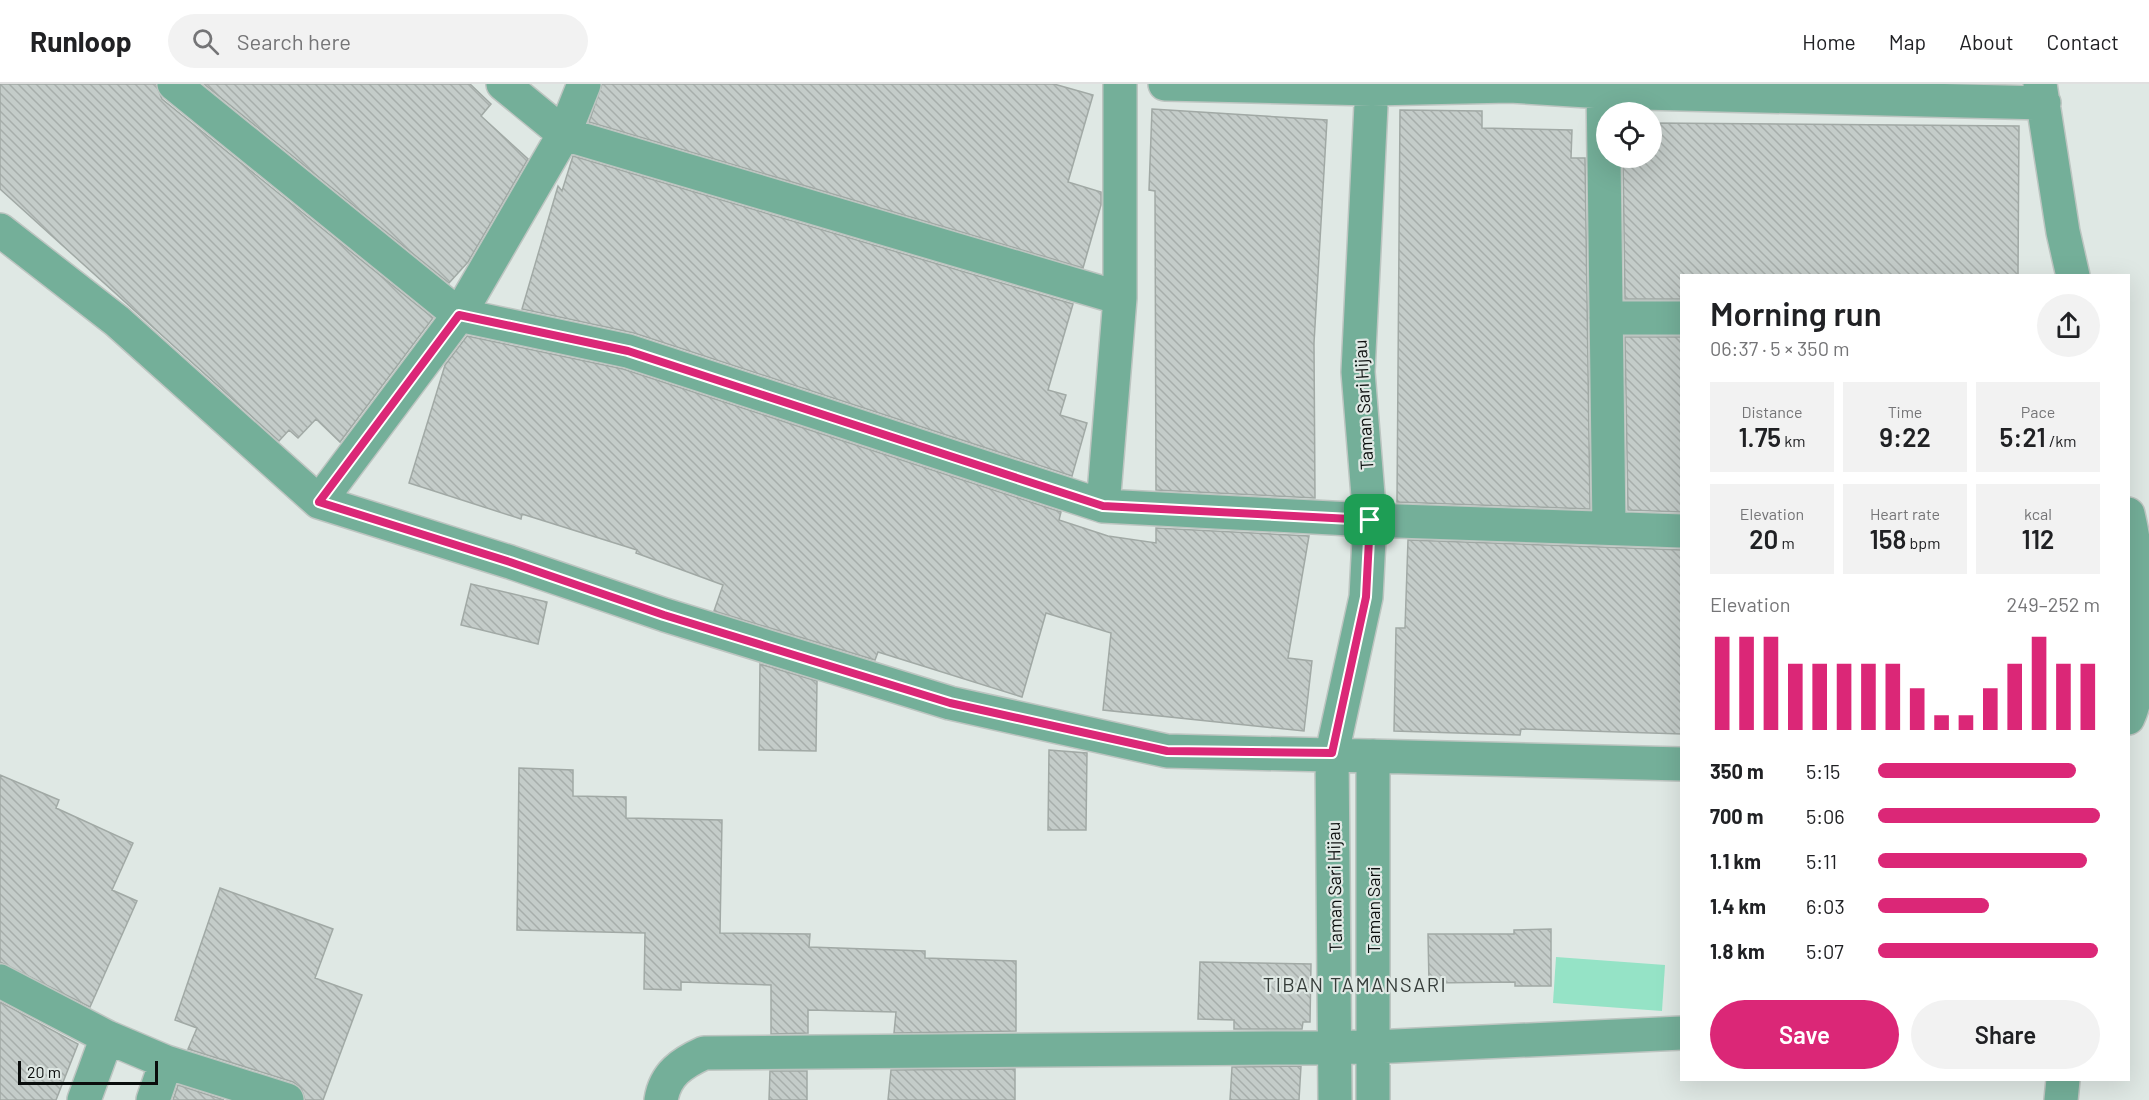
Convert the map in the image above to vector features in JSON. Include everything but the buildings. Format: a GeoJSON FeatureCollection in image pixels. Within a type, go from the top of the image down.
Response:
{"type":"FeatureCollection","features":[{"type":"Feature","properties":{"kind":"street"},"geometry":{"type":"LineString","coordinates":[[174,84],[459,315],[628,351],[1103,506],[1370,520],[1680,531]]}},
{"type":"Feature","properties":{"kind":"street"},"geometry":{"type":"LineString","coordinates":[[503,84],[564,134],[1120,298]]}},
{"type":"Feature","properties":{"kind":"street"},"geometry":{"type":"LineString","coordinates":[[319,502],[459,315],[564,134],[584,84]]}},
{"type":"Feature","properties":{"kind":"street"},"geometry":{"type":"LineString","coordinates":[[1103,506],[1120,298],[1120,84]]}},
{"type":"Feature","properties":{"kind":"street"},"geometry":{"type":"LineString","coordinates":[[1165,84],[1510,86],[2042,94],[2063,232],[2073,274]]}},
{"type":"Feature","properties":{"kind":"street","name":"Taman Sari Hijau"},"geometry":{"type":"LineString","coordinates":[[1335,1047],[1332,753],[1366,597],[1370,520],[1358,372],[1372,87]]}},
{"type":"Feature","properties":{"kind":"street"},"geometry":{"type":"LineString","coordinates":[[1603,88],[1609,528]]}},
{"type":"Feature","properties":{"kind":"street"},"geometry":{"type":"LineString","coordinates":[[0,230],[117,321],[319,502],[510,562],[664,615],[950,703],[1167,751],[1332,753],[1680,764]]}},
{"type":"Feature","properties":{"kind":"street"},"geometry":{"type":"LineString","coordinates":[[1606,318],[1680,318]]}},
{"type":"Feature","properties":{"kind":"street"},"geometry":{"type":"LineString","coordinates":[[2130,530],[2145,624],[2141,680],[2136,704],[2130,714]]}},
{"type":"Feature","properties":{"kind":"street","name":"Taman Sari"},"geometry":{"type":"LineString","coordinates":[[1373,756],[1373,1100]]}},
{"type":"Feature","properties":{"kind":"street"},"geometry":{"type":"LineString","coordinates":[[0,981],[107,1037],[166,1062],[287,1100]]}},
{"type":"Feature","properties":{"kind":"street"},"geometry":{"type":"LineString","coordinates":[[661,1100],[669,1076],[685,1062],[704,1053],[1373,1047],[1680,1033]]}},
{"type":"Feature","properties":{"kind":"street"},"geometry":{"type":"LineString","coordinates":[[84,1100],[107,1037]]}},
{"type":"Feature","properties":{"kind":"street"},"geometry":{"type":"LineString","coordinates":[[1335,1047],[1335,1100]]}},
{"type":"Feature","properties":{"kind":"street"},"geometry":{"type":"LineString","coordinates":[[153,1100],[166,1062]]}},
{"type":"Feature","properties":{"kind":"street"},"geometry":{"type":"LineString","coordinates":[[2061,1100],[2063,1081]]}},
{"type":"Feature","properties":{"kind":"green space"},"geometry":{"type":"Polygon","coordinates":[[[1556,957],[1665,965],[1662,1011],[1553,1003],[1556,957]]]}},
{"type":"Feature","properties":{"kind":"district","name":"TIBAN TAMANSARI"},"geometry":{"type":"Point","coordinates":[1355,984]}},
{"type":"Feature","properties":{"kind":"route"},"geometry":{"type":"LineString","coordinates":[[459,315],[628,351],[1103,506],[1370,520],[1366,597],[1332,753],[1167,751],[950,703],[664,615],[510,562],[319,502],[459,315]]}}]}
